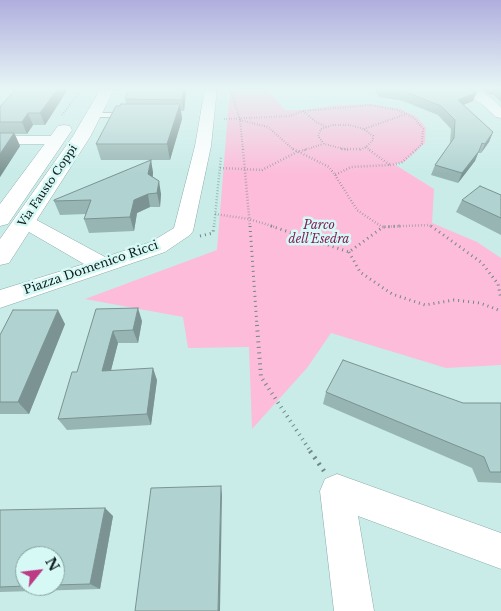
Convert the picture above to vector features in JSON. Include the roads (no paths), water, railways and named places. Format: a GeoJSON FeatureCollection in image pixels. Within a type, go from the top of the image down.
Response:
{"type":"FeatureCollection","features":[{"type":"Feature","properties":{"kind":"street","name":"Via Fausto Coppi"},"geometry":{"type":"LineString","coordinates":[[0,219],[74,117]]}},
{"type":"Feature","properties":{"kind":"street","name":"Via Fausto Coppi"},"geometry":{"type":"LineString","coordinates":[[0,257],[81,137],[92,117]]}},
{"type":"Feature","properties":{"kind":"street","name":"Piazza Domenico Ricci"},"geometry":{"type":"LineString","coordinates":[[0,299],[158,247],[183,231],[203,146],[207,117]]}},
{"type":"Feature","properties":{"kind":"street"},"geometry":{"type":"LineString","coordinates":[[0,140],[57,140]]}},
{"type":"Feature","properties":{"kind":"street"},"geometry":{"type":"LineString","coordinates":[[24,221],[103,265]]}},
{"type":"Feature","properties":{"kind":"street"},"geometry":{"type":"LineString","coordinates":[[354,611],[337,490],[501,551]]}},
{"type":"Feature","properties":{"kind":"park label","name":"Parco dell'Esedra"},"geometry":{"type":"Point","coordinates":[319,233]}}]}
